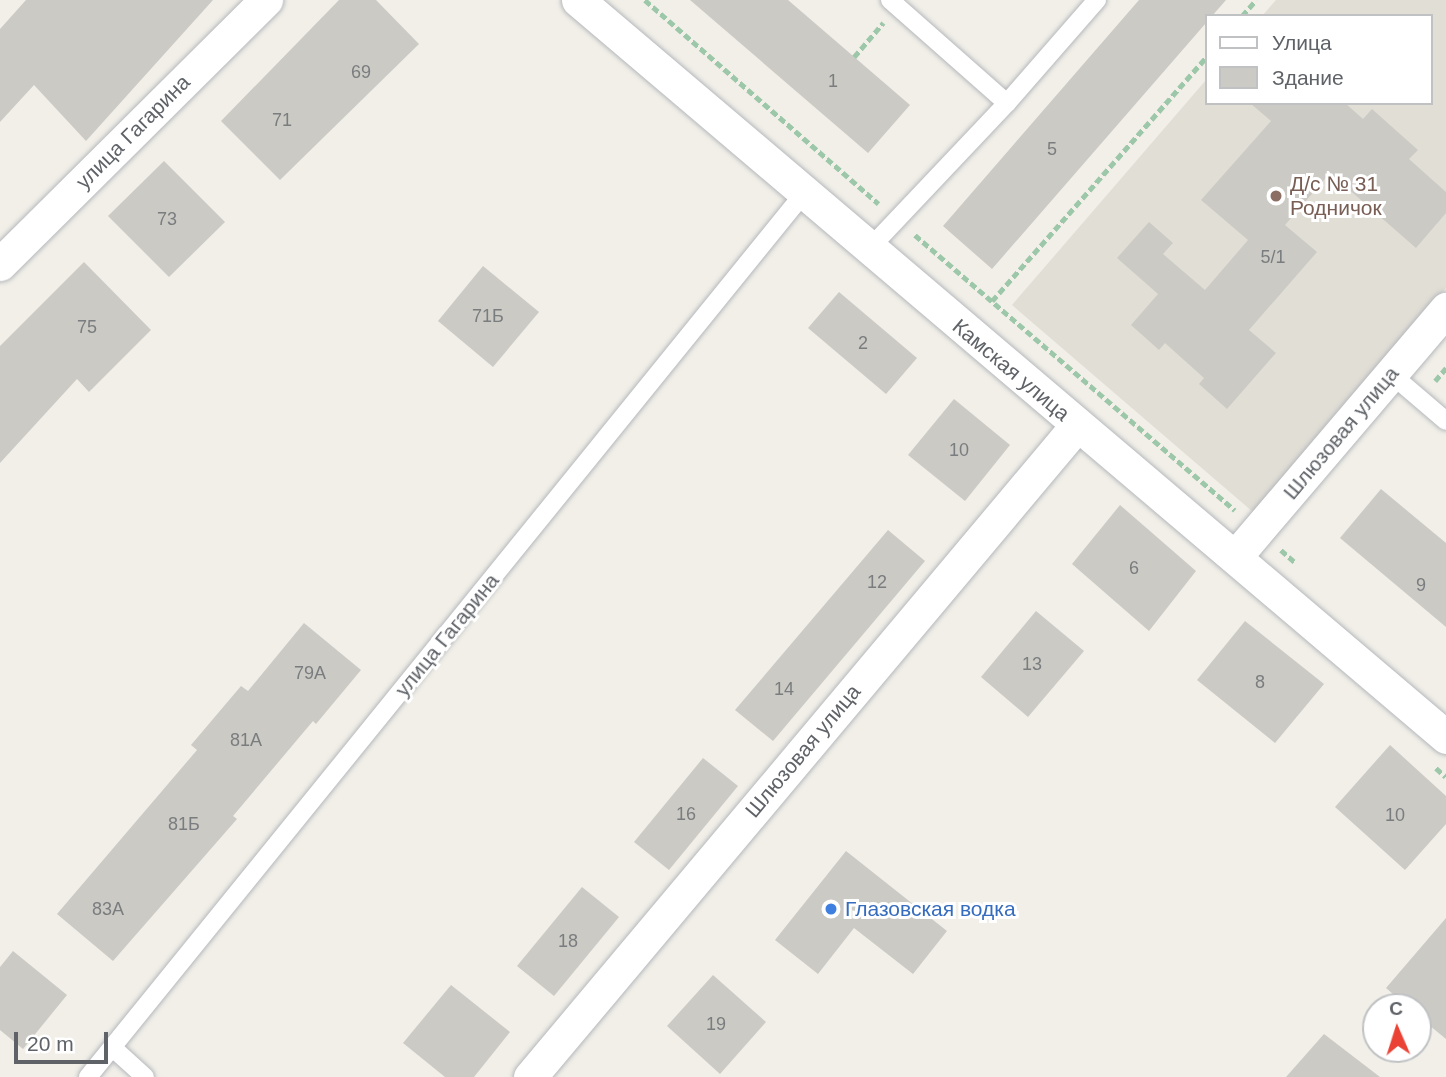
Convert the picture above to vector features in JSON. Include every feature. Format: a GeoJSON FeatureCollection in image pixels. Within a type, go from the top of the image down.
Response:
{"type":"FeatureCollection","features":[{"type":"Feature","properties":{"kind":"street","name":"улица Гагарина"},"geometry":{"type":"LineString","coordinates":[[0,264],[266,0]]}},
{"type":"Feature","properties":{"kind":"street","name":"Камская улица"},"geometry":{"type":"LineString","coordinates":[[578,0],[1446,737]]}},
{"type":"Feature","properties":{"kind":"street","name":"Шлюзовая улица"},"geometry":{"type":"LineString","coordinates":[[1235,557],[1446,309]]}},
{"type":"Feature","properties":{"kind":"street","name":"Шлюзовая улица"},"geometry":{"type":"LineString","coordinates":[[530,1077],[1077,425]]}},
{"type":"Feature","properties":{"kind":"lane"},"geometry":{"type":"LineString","coordinates":[[869,249],[1007,103],[1097,0]]}},
{"type":"Feature","properties":{"kind":"lane"},"geometry":{"type":"LineString","coordinates":[[894,3],[1007,103]]}},
{"type":"Feature","properties":{"kind":"lane","name":"улица Гагарина"},"geometry":{"type":"LineString","coordinates":[[88,1077],[805,192]]}},
{"type":"Feature","properties":{"kind":"lane"},"geometry":{"type":"LineString","coordinates":[[1391,374],[1446,421]]}},
{"type":"Feature","properties":{"kind":"lane"},"geometry":{"type":"LineString","coordinates":[[113,1048],[145,1077]]}},
{"type":"Feature","properties":{"kind":"path"},"geometry":{"type":"LineString","coordinates":[[645,0],[1300,566]]}},
{"type":"Feature","properties":{"kind":"path"},"geometry":{"type":"LineString","coordinates":[[1244,14],[1256,0]]}},
{"type":"Feature","properties":{"kind":"path"},"geometry":{"type":"LineString","coordinates":[[854,57],[894,3]]}},
{"type":"Feature","properties":{"kind":"path"},"geometry":{"type":"LineString","coordinates":[[992,301],[1204,59]]}},
{"type":"Feature","properties":{"kind":"shaded area","name":"Д/с № 31 Родничок"},"geometry":{"type":"Polygon","coordinates":[[[1276,0],[1446,0],[1446,288],[1253,512],[1012,305],[1204,82],[1204,105],[1432,105],[1432,14],[1264,14],[1276,0]]]}},
{"type":"Feature","properties":{"kind":"building"},"geometry":{"type":"Polygon","coordinates":[[[26,0],[213,0],[86,141],[34,85],[0,122],[0,29],[26,0]]]}},
{"type":"Feature","properties":{"kind":"building"},"geometry":{"type":"Polygon","coordinates":[[[339,0],[376,0],[419,44],[280,180],[221,121],[339,0]]]}},
{"type":"Feature","properties":{"kind":"building"},"geometry":{"type":"Polygon","coordinates":[[[690,0],[788,0],[910,105],[868,153],[690,0]]]}},
{"type":"Feature","properties":{"kind":"building"},"geometry":{"type":"Polygon","coordinates":[[[1139,0],[1226,0],[1214,14],[1204,14],[1204,25],[992,269],[943,226],[1139,0]]]}},
{"type":"Feature","properties":{"kind":"building"},"geometry":{"type":"Polygon","coordinates":[[[1252,105],[1347,105],[1363,119],[1372,109],[1418,150],[1409,159],[1446,192],[1446,213],[1416,248],[1330,173],[1285,225],[1317,252],[1249,330],[1276,353],[1227,409],[1199,384],[1204,378],[1165,343],[1159,350],[1131,325],[1158,294],[1117,258],[1149,222],[1173,243],[1163,254],[1205,290],[1248,240],[1201,200],[1271,121],[1252,105]]]}},
{"type":"Feature","properties":{"kind":"building"},"geometry":{"type":"Polygon","coordinates":[[[164,161],[225,222],[169,277],[108,216],[164,161]]]}},
{"type":"Feature","properties":{"kind":"building"},"geometry":{"type":"Polygon","coordinates":[[[84,262],[151,330],[89,392],[77,379],[0,463],[0,346],[84,262]]]}},
{"type":"Feature","properties":{"kind":"building"},"geometry":{"type":"Polygon","coordinates":[[[483,266],[539,312],[493,367],[438,321],[483,266]]]}},
{"type":"Feature","properties":{"kind":"building"},"geometry":{"type":"Polygon","coordinates":[[[839,292],[917,358],[886,394],[808,328],[839,292]]]}},
{"type":"Feature","properties":{"kind":"building"},"geometry":{"type":"Polygon","coordinates":[[[954,399],[1010,445],[965,501],[908,455],[954,399]]]}},
{"type":"Feature","properties":{"kind":"building"},"geometry":{"type":"Polygon","coordinates":[[[1381,489],[1446,543],[1446,627],[1340,538],[1381,489]]]}},
{"type":"Feature","properties":{"kind":"building"},"geometry":{"type":"Polygon","coordinates":[[[1120,505],[1196,571],[1149,631],[1072,564],[1120,505]]]}},
{"type":"Feature","properties":{"kind":"building"},"geometry":{"type":"Polygon","coordinates":[[[888,530],[925,561],[773,741],[735,710],[888,530]]]}},
{"type":"Feature","properties":{"kind":"building"},"geometry":{"type":"Polygon","coordinates":[[[1036,611],[1084,651],[1028,717],[981,677],[1036,611]]]}},
{"type":"Feature","properties":{"kind":"building"},"geometry":{"type":"Polygon","coordinates":[[[1245,621],[1324,684],[1275,743],[1197,680],[1245,621]]]}},
{"type":"Feature","properties":{"kind":"building"},"geometry":{"type":"Polygon","coordinates":[[[304,623],[361,670],[316,724],[313,721],[233,816],[237,819],[113,961],[57,914],[197,750],[191,745],[241,686],[248,691],[304,623]]]}},
{"type":"Feature","properties":{"kind":"building"},"geometry":{"type":"Polygon","coordinates":[[[1390,745],[1446,796],[1446,824],[1405,870],[1335,807],[1390,745]]]}},
{"type":"Feature","properties":{"kind":"building"},"geometry":{"type":"Polygon","coordinates":[[[703,758],[738,786],[669,870],[634,842],[703,758]]]}},
{"type":"Feature","properties":{"kind":"building"},"geometry":{"type":"Polygon","coordinates":[[[846,851],[947,931],[913,974],[854,928],[818,974],[775,940],[846,851]]]}},
{"type":"Feature","properties":{"kind":"building"},"geometry":{"type":"Polygon","coordinates":[[[582,887],[619,917],[554,996],[517,966],[582,887]]]}},
{"type":"Feature","properties":{"kind":"building"},"geometry":{"type":"Polygon","coordinates":[[[1446,918],[1446,1039],[1432,1028],[1432,993],[1392,993],[1386,988],[1446,918]]]}},
{"type":"Feature","properties":{"kind":"building"},"geometry":{"type":"Polygon","coordinates":[[[13,951],[67,995],[23,1049],[0,1030],[0,967],[13,951]]]}},
{"type":"Feature","properties":{"kind":"building"},"geometry":{"type":"Polygon","coordinates":[[[713,975],[766,1022],[720,1074],[667,1026],[713,975]]]}},
{"type":"Feature","properties":{"kind":"building"},"geometry":{"type":"Polygon","coordinates":[[[451,985],[510,1032],[474,1077],[445,1077],[403,1043],[451,985]]]}},
{"type":"Feature","properties":{"kind":"building"},"geometry":{"type":"Polygon","coordinates":[[[1324,1034],[1380,1077],[1286,1077],[1324,1034]]]}},
{"type":"Feature","properties":{"kind":"place","name":"Д/с № 31 Родничок"},"geometry":{"type":"Point","coordinates":[1276,196]}},
{"type":"Feature","properties":{"kind":"place","name":"Глазовская водка"},"geometry":{"type":"Point","coordinates":[831,909]}}]}
